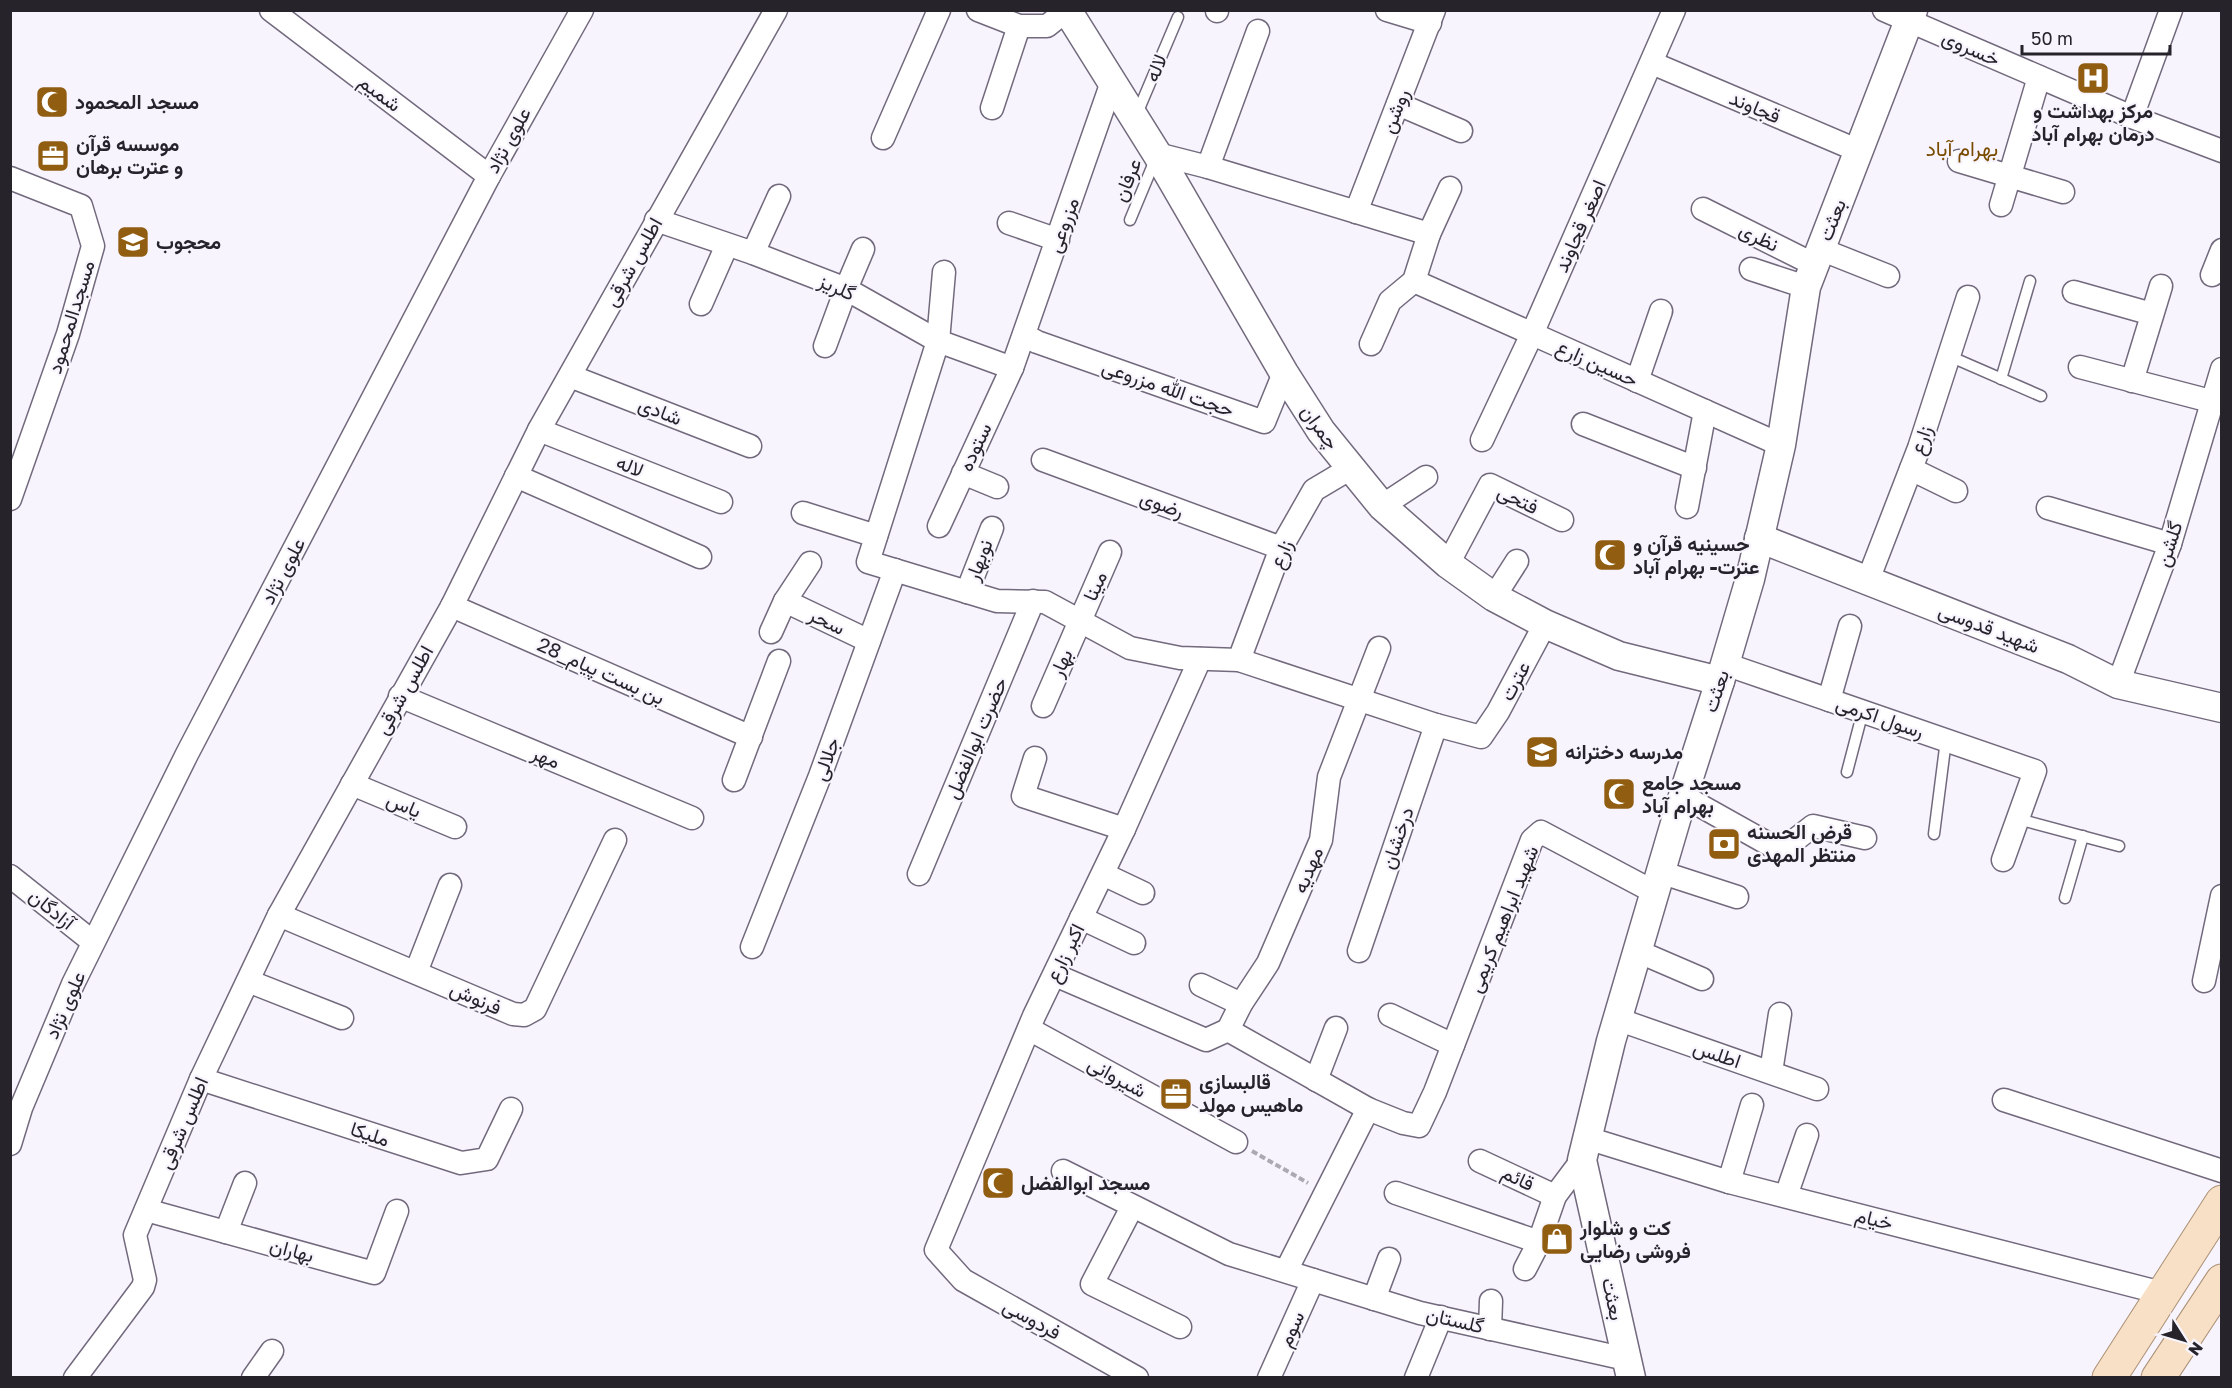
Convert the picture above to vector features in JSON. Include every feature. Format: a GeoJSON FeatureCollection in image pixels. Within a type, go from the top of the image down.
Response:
{"type":"FeatureCollection","features":[{"type":"Feature","properties":{"kind":"main road"},"geometry":{"type":"LineString","coordinates":[[2109,1377],[2222,1202]]}},
{"type":"Feature","properties":{"kind":"main road"},"geometry":{"type":"LineString","coordinates":[[2158,1377],[2218,1292]]}},
{"type":"Feature","properties":{"kind":"street","name":"شمیم"},"geometry":{"type":"LineString","coordinates":[[271,10],[489,176]]}},
{"type":"Feature","properties":{"kind":"street","name":"علوی نژاد"},"geometry":{"type":"LineString","coordinates":[[10,1144],[21,1108],[73,984],[187,754],[489,176],[582,10]]}},
{"type":"Feature","properties":{"kind":"street","name":"اطلس شرقی"},"geometry":{"type":"LineString","coordinates":[[75,1377],[143,1287],[145,1280],[135,1235],[201,1079],[279,915],[452,606],[539,430],[776,10]]}},
{"type":"Feature","properties":{"kind":"street"},"geometry":{"type":"LineString","coordinates":[[883,138],[939,10]]}},
{"type":"Feature","properties":{"kind":"street"},"geometry":{"type":"LineString","coordinates":[[978,10],[1019,26],[1047,26],[1067,10]]}},
{"type":"Feature","properties":{"kind":"street","name":"چمران"},"geometry":{"type":"LineString","coordinates":[[1067,10],[1157,154],[1284,373],[1321,431],[1382,506],[1448,564],[1494,597],[1545,624],[1619,656],[1722,673]]}},
{"type":"Feature","properties":{"kind":"street"},"geometry":{"type":"LineString","coordinates":[[1388,10],[1432,17]]}},
{"type":"Feature","properties":{"kind":"street","name":"اصغر قجاوند"},"geometry":{"type":"LineString","coordinates":[[1482,440],[1532,334],[1674,10]]}},
{"type":"Feature","properties":{"kind":"street"},"geometry":{"type":"LineString","coordinates":[[2132,117],[2171,10]]}},
{"type":"Feature","properties":{"kind":"street","name":"خسروی"},"geometry":{"type":"LineString","coordinates":[[1902,14],[2132,117],[2222,151]]}},
{"type":"Feature","properties":{"kind":"street","name":"بعثت"},"geometry":{"type":"LineString","coordinates":[[1628,1368],[1585,1149],[1617,1019],[1750,579],[1780,445],[1814,267],[1859,151],[1902,14]]}},
{"type":"Feature","properties":{"kind":"street","name":"روشن"},"geometry":{"type":"LineString","coordinates":[[1356,212],[1432,17]]}},
{"type":"Feature","properties":{"kind":"street"},"geometry":{"type":"LineString","coordinates":[[992,108],[1019,26]]}},
{"type":"Feature","properties":{"kind":"street"},"geometry":{"type":"LineString","coordinates":[[1208,167],[1258,31]]}},
{"type":"Feature","properties":{"kind":"street","name":"قجاوند"},"geometry":{"type":"LineString","coordinates":[[1652,63],[1859,151]]}},
{"type":"Feature","properties":{"kind":"street"},"geometry":{"type":"LineString","coordinates":[[2001,205],[2039,77]]}},
{"type":"Feature","properties":{"kind":"street","name":"مزروعی"},"geometry":{"type":"LineString","coordinates":[[1012,368],[1112,82]]}},
{"type":"Feature","properties":{"kind":"street"},"geometry":{"type":"LineString","coordinates":[[1398,104],[1461,131]]}},
{"type":"Feature","properties":{"kind":"street"},"geometry":{"type":"LineString","coordinates":[[1157,154],[1208,167],[1429,234]]}},
{"type":"Feature","properties":{"kind":"street"},"geometry":{"type":"LineString","coordinates":[[1959,161],[2063,192]]}},
{"type":"Feature","properties":{"kind":"street","name":"مسجدالمحمود"},"geometry":{"type":"LineString","coordinates":[[10,178],[81,206],[93,246],[68,334],[10,499]]}},
{"type":"Feature","properties":{"kind":"street"},"geometry":{"type":"LineString","coordinates":[[1371,344],[1390,301],[1414,281],[1429,234],[1450,188]]}},
{"type":"Feature","properties":{"kind":"street"},"geometry":{"type":"LineString","coordinates":[[753,253],[779,196]]}},
{"type":"Feature","properties":{"kind":"street","name":"نظری"},"geometry":{"type":"LineString","coordinates":[[1703,209],[1814,267]]}},
{"type":"Feature","properties":{"kind":"street","name":"گلریز"},"geometry":{"type":"LineString","coordinates":[[656,220],[753,253],[846,289],[939,341],[1012,368]]}},
{"type":"Feature","properties":{"kind":"street"},"geometry":{"type":"LineString","coordinates":[[1009,223],[1058,240]]}},
{"type":"Feature","properties":{"kind":"street"},"geometry":{"type":"LineString","coordinates":[[701,304],[727,245]]}},
{"type":"Feature","properties":{"kind":"street"},"geometry":{"type":"LineString","coordinates":[[825,346],[863,249]]}},
{"type":"Feature","properties":{"kind":"street"},"geometry":{"type":"LineString","coordinates":[[2212,275],[2222,250]]}},
{"type":"Feature","properties":{"kind":"street"},"geometry":{"type":"LineString","coordinates":[[1751,269],[1814,267],[1888,276]]}},
{"type":"Feature","properties":{"kind":"street"},"geometry":{"type":"LineString","coordinates":[[944,272],[939,341],[868,562],[997,601],[1046,602],[1130,648],[1180,658],[1239,660],[1436,725]]}},
{"type":"Feature","properties":{"kind":"street","name":"حسین زارع"},"geometry":{"type":"LineString","coordinates":[[1414,281],[1780,445]]}},
{"type":"Feature","properties":{"kind":"street"},"geometry":{"type":"LineString","coordinates":[[2132,381],[2161,286]]}},
{"type":"Feature","properties":{"kind":"street"},"geometry":{"type":"LineString","coordinates":[[2074,292],[2152,314]]}},
{"type":"Feature","properties":{"kind":"street","name":"زارع"},"geometry":{"type":"LineString","coordinates":[[1868,580],[1911,470],[1968,297]]}},
{"type":"Feature","properties":{"kind":"street"},"geometry":{"type":"LineString","coordinates":[[1637,381],[1661,311]]}},
{"type":"Feature","properties":{"kind":"street","name":"حجت الله مزروعی"},"geometry":{"type":"LineString","coordinates":[[1024,335],[1037,342],[1264,422],[1284,373]]}},
{"type":"Feature","properties":{"kind":"street"},"geometry":{"type":"LineString","coordinates":[[2080,367],[2217,403]]}},
{"type":"Feature","properties":{"kind":"street","name":"ستوده"},"geometry":{"type":"LineString","coordinates":[[939,526],[1012,368]]}},
{"type":"Feature","properties":{"kind":"street","name":"گلشن"},"geometry":{"type":"LineString","coordinates":[[2118,684],[2170,544],[2217,403],[2222,369]]}},
{"type":"Feature","properties":{"kind":"street","name":"شادی"},"geometry":{"type":"LineString","coordinates":[[570,376],[750,446]]}},
{"type":"Feature","properties":{"kind":"street"},"geometry":{"type":"LineString","coordinates":[[1687,507],[1705,411]]}},
{"type":"Feature","properties":{"kind":"street"},"geometry":{"type":"LineString","coordinates":[[1583,424],[1695,468]]}},
{"type":"Feature","properties":{"kind":"street","name":"لاله"},"geometry":{"type":"LineString","coordinates":[[539,430],[721,502]]}},
{"type":"Feature","properties":{"kind":"street","name":"رضوی"},"geometry":{"type":"LineString","coordinates":[[1043,460],[1281,548]]}},
{"type":"Feature","properties":{"kind":"street","name":"زارع"},"geometry":{"type":"LineString","coordinates":[[1239,660],[1281,548],[1314,490],[1351,468]]}},
{"type":"Feature","properties":{"kind":"street"},"geometry":{"type":"LineString","coordinates":[[1911,470],[1956,491]]}},
{"type":"Feature","properties":{"kind":"street"},"geometry":{"type":"LineString","coordinates":[[963,474],[997,487]]}},
{"type":"Feature","properties":{"kind":"street"},"geometry":{"type":"LineString","coordinates":[[516,476],[700,556]]}},
{"type":"Feature","properties":{"kind":"street"},"geometry":{"type":"LineString","coordinates":[[1382,506],[1426,477]]}},
{"type":"Feature","properties":{"kind":"street","name":"فتحی"},"geometry":{"type":"LineString","coordinates":[[1448,564],[1490,485],[1562,520]]}},
{"type":"Feature","properties":{"kind":"street"},"geometry":{"type":"LineString","coordinates":[[2048,508],[2170,544]]}},
{"type":"Feature","properties":{"kind":"street"},"geometry":{"type":"LineString","coordinates":[[804,513],[876,536]]}},
{"type":"Feature","properties":{"kind":"street","name":"نوبهار"},"geometry":{"type":"LineString","coordinates":[[967,592],[992,528]]}},
{"type":"Feature","properties":{"kind":"street","name":"شهید قدوسی"},"geometry":{"type":"LineString","coordinates":[[1759,538],[2068,659],[2118,684],[2222,708]]}},
{"type":"Feature","properties":{"kind":"street","name":"مینا"},"geometry":{"type":"LineString","coordinates":[[1080,621],[1110,552]]}},
{"type":"Feature","properties":{"kind":"street"},"geometry":{"type":"LineString","coordinates":[[1494,597],[1517,561]]}},
{"type":"Feature","properties":{"kind":"street"},"geometry":{"type":"LineString","coordinates":[[771,632],[785,601],[810,563]]}},
{"type":"Feature","properties":{"kind":"street","name":"جلالی"},"geometry":{"type":"LineString","coordinates":[[752,946],[820,776],[895,570]]}},
{"type":"Feature","properties":{"kind":"street","name":"سحر"},"geometry":{"type":"LineString","coordinates":[[785,601],[869,641]]}},
{"type":"Feature","properties":{"kind":"street","name":"حضرت ابوالفضل"},"geometry":{"type":"LineString","coordinates":[[919,874],[1033,602]]}},
{"type":"Feature","properties":{"kind":"street","name":"بن بست پیام_28"},"geometry":{"type":"LineString","coordinates":[[452,606],[751,737]]}},
{"type":"Feature","properties":{"kind":"street","name":"بهار"},"geometry":{"type":"LineString","coordinates":[[1043,706],[1080,621]]}},
{"type":"Feature","properties":{"kind":"street","name":"عترت"},"geometry":{"type":"LineString","coordinates":[[1436,725],[1481,736],[1498,712],[1545,624]]}},
{"type":"Feature","properties":{"kind":"street"},"geometry":{"type":"LineString","coordinates":[[1829,700],[1850,626]]}},
{"type":"Feature","properties":{"kind":"street","name":"مهدیه"},"geometry":{"type":"LineString","coordinates":[[1228,1030],[1240,1004],[1268,963],[1321,840],[1329,777],[1379,648]]}},
{"type":"Feature","properties":{"kind":"street","name":"اکبر زارع"},"geometry":{"type":"LineString","coordinates":[[936,1250],[1029,1029],[1124,829],[1200,659]]}},
{"type":"Feature","properties":{"kind":"street"},"geometry":{"type":"LineString","coordinates":[[734,780],[779,662]]}},
{"type":"Feature","properties":{"kind":"street","name":"رسول اکرمی"},"geometry":{"type":"LineString","coordinates":[[1722,673],[1829,700],[2035,771],[2018,819]]}},
{"type":"Feature","properties":{"kind":"street","name":"مهر"},"geometry":{"type":"LineString","coordinates":[[400,696],[692,818]]}},
{"type":"Feature","properties":{"kind":"street","name":"درخشان"},"geometry":{"type":"LineString","coordinates":[[1359,951],[1436,725]]}},
{"type":"Feature","properties":{"kind":"street"},"geometry":{"type":"LineString","coordinates":[[1035,758],[1023,796],[1124,829]]}},
{"type":"Feature","properties":{"kind":"street","name":"یاس"},"geometry":{"type":"LineString","coordinates":[[352,784],[455,827]]}},
{"type":"Feature","properties":{"kind":"street"},"geometry":{"type":"LineString","coordinates":[[1683,796],[1781,851],[1814,826],[1864,837]]}},
{"type":"Feature","properties":{"kind":"street"},"geometry":{"type":"LineString","coordinates":[[2003,860],[2018,819]]}},
{"type":"Feature","properties":{"kind":"street","name":"شهید ابراهیم کریمی"},"geometry":{"type":"LineString","coordinates":[[1368,1108],[1402,1123],[1419,1126],[1454,1045],[1532,840],[1541,832],[1657,882]]}},
{"type":"Feature","properties":{"kind":"street","name":"فرنوش"},"geometry":{"type":"LineString","coordinates":[[279,915],[513,1014],[524,1015],[535,1009],[615,840]]}},
{"type":"Feature","properties":{"kind":"street"},"geometry":{"type":"LineString","coordinates":[[1103,874],[1143,893]]}},
{"type":"Feature","properties":{"kind":"street","name":"آزادگان"},"geometry":{"type":"LineString","coordinates":[[10,876],[93,942]]}},
{"type":"Feature","properties":{"kind":"street"},"geometry":{"type":"LineString","coordinates":[[1657,882],[1737,897]]}},
{"type":"Feature","properties":{"kind":"street"},"geometry":{"type":"LineString","coordinates":[[417,972],[450,885]]}},
{"type":"Feature","properties":{"kind":"street"},"geometry":{"type":"LineString","coordinates":[[2204,981],[2222,896]]}},
{"type":"Feature","properties":{"kind":"street"},"geometry":{"type":"LineString","coordinates":[[1082,918],[1134,943]]}},
{"type":"Feature","properties":{"kind":"street"},"geometry":{"type":"LineString","coordinates":[[1637,951],[1702,979]]}},
{"type":"Feature","properties":{"kind":"street"},"geometry":{"type":"LineString","coordinates":[[1054,975],[1206,1040],[1228,1030],[1368,1108],[1286,1271]]}},
{"type":"Feature","properties":{"kind":"street"},"geometry":{"type":"LineString","coordinates":[[248,981],[342,1018]]}},
{"type":"Feature","properties":{"kind":"street"},"geometry":{"type":"LineString","coordinates":[[1201,985],[1240,1004]]}},
{"type":"Feature","properties":{"kind":"street"},"geometry":{"type":"LineString","coordinates":[[1771,1072],[1780,1014]]}},
{"type":"Feature","properties":{"kind":"street"},"geometry":{"type":"LineString","coordinates":[[1390,1015],[1454,1045]]}},
{"type":"Feature","properties":{"kind":"street","name":"اطلس"},"geometry":{"type":"LineString","coordinates":[[1617,1019],[1817,1089]]}},
{"type":"Feature","properties":{"kind":"street","name":"شیروانی"},"geometry":{"type":"LineString","coordinates":[[1029,1029],[1236,1142]]}},
{"type":"Feature","properties":{"kind":"street"},"geometry":{"type":"LineString","coordinates":[[1316,1080],[1336,1029]]}},
{"type":"Feature","properties":{"kind":"street","name":"ملیکا"},"geometry":{"type":"LineString","coordinates":[[201,1079],[461,1163],[487,1159],[511,1109]]}},
{"type":"Feature","properties":{"kind":"street"},"geometry":{"type":"LineString","coordinates":[[2004,1100],[2222,1171]]}},
{"type":"Feature","properties":{"kind":"street"},"geometry":{"type":"LineString","coordinates":[[1729,1182],[1752,1105]]}},
{"type":"Feature","properties":{"kind":"street"},"geometry":{"type":"LineString","coordinates":[[1786,1196],[1807,1135]]}},
{"type":"Feature","properties":{"kind":"street"},"geometry":{"type":"LineString","coordinates":[[1525,1269],[1539,1242],[1556,1196],[1585,1149]]}},
{"type":"Feature","properties":{"kind":"street","name":"خیام"},"geometry":{"type":"LineString","coordinates":[[1585,1149],[1786,1196],[2162,1293]]}},
{"type":"Feature","properties":{"kind":"street","name":"قائم"},"geometry":{"type":"LineString","coordinates":[[1480,1161],[1556,1196]]}},
{"type":"Feature","properties":{"kind":"street","name":"گلستان"},"geometry":{"type":"LineString","coordinates":[[1063,1171],[1229,1254],[1374,1299],[1628,1368]]}},
{"type":"Feature","properties":{"kind":"street"},"geometry":{"type":"LineString","coordinates":[[226,1232],[245,1182]]}},
{"type":"Feature","properties":{"kind":"street"},"geometry":{"type":"LineString","coordinates":[[1396,1193],[1539,1242]]}},
{"type":"Feature","properties":{"kind":"street"},"geometry":{"type":"LineString","coordinates":[[1132,1207],[1092,1284],[1180,1327]]}},
{"type":"Feature","properties":{"kind":"street","name":"بهاران"},"geometry":{"type":"LineString","coordinates":[[146,1210],[374,1273],[397,1211]]}},
{"type":"Feature","properties":{"kind":"street","name":"فردوسی"},"geometry":{"type":"LineString","coordinates":[[936,1250],[963,1280],[1098,1369],[1137,1377]]}},
{"type":"Feature","properties":{"kind":"street"},"geometry":{"type":"LineString","coordinates":[[1374,1299],[1389,1260]]}},
{"type":"Feature","properties":{"kind":"street","name":"سوم"},"geometry":{"type":"LineString","coordinates":[[1269,1377],[1313,1280]]}},
{"type":"Feature","properties":{"kind":"street"},"geometry":{"type":"LineString","coordinates":[[1490,1329],[1491,1301]]}},
{"type":"Feature","properties":{"kind":"street"},"geometry":{"type":"LineString","coordinates":[[1416,1377],[1441,1317]]}},
{"type":"Feature","properties":{"kind":"street"},"geometry":{"type":"LineString","coordinates":[[253,1377],[272,1351]]}},
{"type":"Feature","properties":{"kind":"lane","name":"لاله"},"geometry":{"type":"LineString","coordinates":[[1135,119],[1178,17]]}},
{"type":"Feature","properties":{"kind":"lane","name":"عرفان"},"geometry":{"type":"LineString","coordinates":[[1130,220],[1157,154]]}},
{"type":"Feature","properties":{"kind":"lane"},"geometry":{"type":"LineString","coordinates":[[2001,379],[2030,281]]}},
{"type":"Feature","properties":{"kind":"lane"},"geometry":{"type":"LineString","coordinates":[[1949,356],[2041,396]]}},
{"type":"Feature","properties":{"kind":"lane"},"geometry":{"type":"LineString","coordinates":[[1847,772],[1863,711]]}},
{"type":"Feature","properties":{"kind":"lane"},"geometry":{"type":"LineString","coordinates":[[1934,834],[1946,740]]}},
{"type":"Feature","properties":{"kind":"lane"},"geometry":{"type":"LineString","coordinates":[[2018,819],[2119,846]]}},
{"type":"Feature","properties":{"kind":"lane"},"geometry":{"type":"LineString","coordinates":[[2065,898],[2083,836]]}},
{"type":"Feature","properties":{"kind":"path"},"geometry":{"type":"LineString","coordinates":[[1236,1142],[1326,1193]]}},
{"type":"Feature","properties":{"kind":"place","name":"مرکز بهداشت و درمان بهرام آباد"},"geometry":{"type":"Point","coordinates":[2093,78]}},
{"type":"Feature","properties":{"kind":"place","name":"مسجد المحمود"},"geometry":{"type":"Point","coordinates":[52,102]}},
{"type":"Feature","properties":{"kind":"place","name":"موسسه قرآن و عترت برهان"},"geometry":{"type":"Point","coordinates":[53,156]}},
{"type":"Feature","properties":{"kind":"place","name":"محجوب"},"geometry":{"type":"Point","coordinates":[133,242]}},
{"type":"Feature","properties":{"kind":"place","name":"حسینیه قرآن و عترت- بهرام آباد"},"geometry":{"type":"Point","coordinates":[1610,555]}},
{"type":"Feature","properties":{"kind":"place","name":"مدرسه دخترانه"},"geometry":{"type":"Point","coordinates":[1542,752]}},
{"type":"Feature","properties":{"kind":"place","name":"مسجد جامع بهرام آباد"},"geometry":{"type":"Point","coordinates":[1619,794]}},
{"type":"Feature","properties":{"kind":"place","name":"قرض الحسنه منتظر المهدی"},"geometry":{"type":"Point","coordinates":[1724,844]}},
{"type":"Feature","properties":{"kind":"place","name":"قالبسازی ماهیس مولد"},"geometry":{"type":"Point","coordinates":[1176,1094]}},
{"type":"Feature","properties":{"kind":"place","name":"مسجد ابوالفضل"},"geometry":{"type":"Point","coordinates":[998,1183]}},
{"type":"Feature","properties":{"kind":"place","name":"کت و شلوار فروشی رضایی"},"geometry":{"type":"Point","coordinates":[1557,1239]}},
{"type":"Feature","properties":{"kind":"district","name":"بهرام آباد"},"geometry":{"type":"Point","coordinates":[1962,149]}}]}
